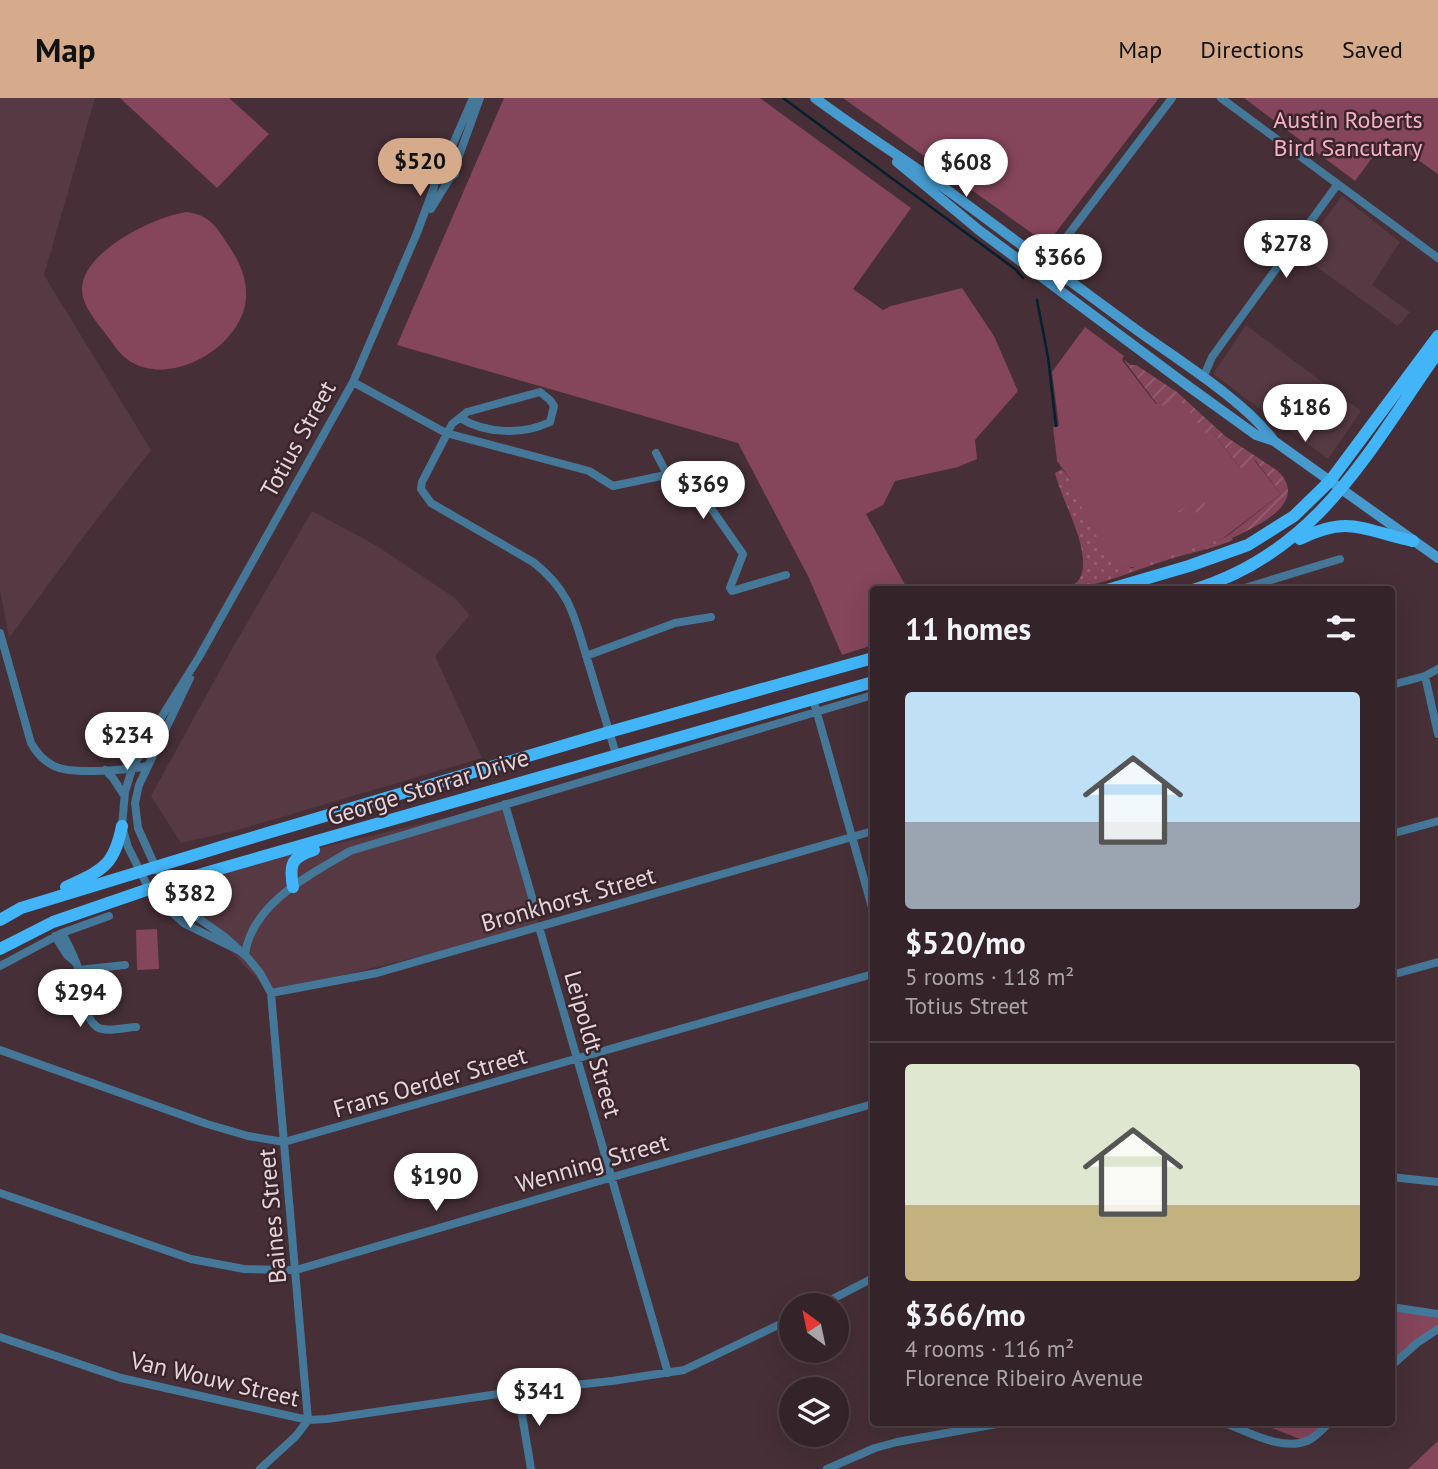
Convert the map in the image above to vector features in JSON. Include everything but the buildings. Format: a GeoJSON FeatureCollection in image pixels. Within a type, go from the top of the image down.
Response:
{"type":"FeatureCollection","features":[{"type":"Feature","properties":{"kind":"main road"},"geometry":{"type":"LineString","coordinates":[[814,98],[874,142],[981,231],[1109,310],[1203,378],[1262,424],[1274,441]]}},
{"type":"Feature","properties":{"kind":"main road"},"geometry":{"type":"LineString","coordinates":[[1042,268],[1125,339],[1256,435],[1274,441],[1438,558]]}},
{"type":"Feature","properties":{"kind":"main road"},"geometry":{"type":"LineString","coordinates":[[1109,310],[1111,318],[1124,331],[1125,339]]}},
{"type":"Feature","properties":{"kind":"main road"},"geometry":{"type":"LineString","coordinates":[[1121,586],[1248,545],[1294,516],[1330,481],[1438,336]]}},
{"type":"Feature","properties":{"kind":"main road"},"geometry":{"type":"LineString","coordinates":[[1279,549],[1311,522],[1342,489],[1438,352]]}},
{"type":"Feature","properties":{"kind":"main road"},"geometry":{"type":"LineString","coordinates":[[1204,586],[1240,572],[1321,528],[1353,526],[1413,541]]}},
{"type":"Feature","properties":{"kind":"main road","name":"George Storrar Drive"},"geometry":{"type":"LineString","coordinates":[[0,920],[21,908],[155,866],[609,732],[870,659]]}},
{"type":"Feature","properties":{"kind":"main road"},"geometry":{"type":"LineString","coordinates":[[814,705],[813,684],[821,674]]}},
{"type":"Feature","properties":{"kind":"main road","name":"George Storrar Drive"},"geometry":{"type":"LineString","coordinates":[[0,949],[53,922],[149,888],[616,754],[814,705],[870,683]]}},
{"type":"Feature","properties":{"kind":"main road"},"geometry":{"type":"LineString","coordinates":[[721,701],[740,703],[795,687],[814,705]]}},
{"type":"Feature","properties":{"kind":"main road"},"geometry":{"type":"LineString","coordinates":[[21,908],[100,870],[116,852],[122,825]]}},
{"type":"Feature","properties":{"kind":"main road"},"geometry":{"type":"LineString","coordinates":[[293,887],[290,869],[296,859],[305,853],[342,841],[355,831]]}},
{"type":"Feature","properties":{"kind":"main road"},"geometry":{"type":"LineString","coordinates":[[194,915],[191,903],[194,887],[205,873]]}},
{"type":"Feature","properties":{"kind":"street","name":"Totius Street"},"geometry":{"type":"LineString","coordinates":[[166,884],[141,836],[135,816],[139,785],[199,657],[353,382],[432,195],[436,165],[453,144],[472,98]]}},
{"type":"Feature","properties":{"kind":"street"},"geometry":{"type":"LineString","coordinates":[[436,172],[440,177],[450,178],[455,174],[456,164],[480,98]]}},
{"type":"Feature","properties":{"kind":"street"},"geometry":{"type":"LineString","coordinates":[[1042,268],[1172,98]]}},
{"type":"Feature","properties":{"kind":"street"},"geometry":{"type":"LineString","coordinates":[[1221,98],[1438,258]]}},
{"type":"Feature","properties":{"kind":"street"},"geometry":{"type":"LineString","coordinates":[[442,158],[449,158],[456,164]]}},
{"type":"Feature","properties":{"kind":"street","name":"Totius Street"},"geometry":{"type":"LineString","coordinates":[[417,233],[450,178]]}},
{"type":"Feature","properties":{"kind":"street"},"geometry":{"type":"LineString","coordinates":[[1203,378],[1212,357],[1337,185]]}},
{"type":"Feature","properties":{"kind":"street"},"geometry":{"type":"LineString","coordinates":[[1190,369],[1212,357]]}},
{"type":"Feature","properties":{"kind":"street"},"geometry":{"type":"LineString","coordinates":[[353,382],[446,433],[594,473],[613,485],[685,471],[743,554],[730,588],[732,591],[786,575]]}},
{"type":"Feature","properties":{"kind":"street"},"geometry":{"type":"LineString","coordinates":[[460,418],[471,424],[509,432],[550,422],[554,406],[540,392],[475,408],[460,418],[446,433],[421,489],[431,503],[542,569],[572,608],[616,754]]}},
{"type":"Feature","properties":{"kind":"street"},"geometry":{"type":"LineString","coordinates":[[656,453],[667,474]]}},
{"type":"Feature","properties":{"kind":"street"},"geometry":{"type":"LineString","coordinates":[[699,491],[730,473]]}},
{"type":"Feature","properties":{"kind":"street"},"geometry":{"type":"LineString","coordinates":[[1251,586],[1340,559]]}},
{"type":"Feature","properties":{"kind":"street"},"geometry":{"type":"LineString","coordinates":[[586,656],[675,623],[712,617]]}},
{"type":"Feature","properties":{"kind":"street"},"geometry":{"type":"LineString","coordinates":[[0,633],[31,743],[37,753],[53,766],[64,770],[132,769],[147,766]]}},
{"type":"Feature","properties":{"kind":"street","name":"Totius Street"},"geometry":{"type":"LineString","coordinates":[[149,888],[128,847],[122,825],[124,795],[132,769],[161,715],[199,657]]}},
{"type":"Feature","properties":{"kind":"street"},"geometry":{"type":"LineString","coordinates":[[1395,684],[1425,676],[1438,668]]}},
{"type":"Feature","properties":{"kind":"street"},"geometry":{"type":"LineString","coordinates":[[1425,676],[1438,734]]}},
{"type":"Feature","properties":{"kind":"street","name":"George Storrar Drive"},"geometry":{"type":"LineString","coordinates":[[243,953],[249,936],[271,906],[293,887],[350,851],[814,705],[870,696]]}},
{"type":"Feature","properties":{"kind":"street"},"geometry":{"type":"LineString","coordinates":[[814,705],[870,901]]}},
{"type":"Feature","properties":{"kind":"street"},"geometry":{"type":"LineString","coordinates":[[132,769],[139,785]]}},
{"type":"Feature","properties":{"kind":"street"},"geometry":{"type":"LineString","coordinates":[[104,770],[116,781],[124,795]]}},
{"type":"Feature","properties":{"kind":"street"},"geometry":{"type":"LineString","coordinates":[[505,804],[536,911]]}},
{"type":"Feature","properties":{"kind":"street"},"geometry":{"type":"LineString","coordinates":[[1395,833],[1438,821]]}},
{"type":"Feature","properties":{"kind":"street","name":"Bronkhorst Street"},"geometry":{"type":"LineString","coordinates":[[271,993],[377,974],[870,832]]}},
{"type":"Feature","properties":{"kind":"street","name":"Baines Street"},"geometry":{"type":"LineString","coordinates":[[166,884],[194,915],[243,953],[260,973],[271,993],[308,1420]]}},
{"type":"Feature","properties":{"kind":"street","name":"Baines Street"},"geometry":{"type":"LineString","coordinates":[[149,888],[185,924],[243,953]]}},
{"type":"Feature","properties":{"kind":"street"},"geometry":{"type":"LineString","coordinates":[[0,966],[59,934],[109,916]]}},
{"type":"Feature","properties":{"kind":"street","name":"Leipoldt Street"},"geometry":{"type":"LineString","coordinates":[[539,927],[668,1373]]}},
{"type":"Feature","properties":{"kind":"street"},"geometry":{"type":"LineString","coordinates":[[59,934],[77,966],[86,1007],[97,1027],[136,1027]]}},
{"type":"Feature","properties":{"kind":"street"},"geometry":{"type":"LineString","coordinates":[[1395,974],[1438,962]]}},
{"type":"Feature","properties":{"kind":"street"},"geometry":{"type":"LineString","coordinates":[[77,966],[125,965]]}},
{"type":"Feature","properties":{"kind":"street","name":"Frans Oerder Street"},"geometry":{"type":"LineString","coordinates":[[0,1050],[208,1124],[248,1136],[284,1142],[870,975]]}},
{"type":"Feature","properties":{"kind":"street","name":"Wenning Street"},"geometry":{"type":"LineString","coordinates":[[0,1193],[191,1259],[244,1269],[296,1270],[870,1105]]}},
{"type":"Feature","properties":{"kind":"street"},"geometry":{"type":"LineString","coordinates":[[1395,1177],[1438,1182]]}},
{"type":"Feature","properties":{"kind":"street"},"geometry":{"type":"LineString","coordinates":[[844,1293],[870,1280]]}},
{"type":"Feature","properties":{"kind":"street"},"geometry":{"type":"LineString","coordinates":[[1395,1308],[1438,1314]]}},
{"type":"Feature","properties":{"kind":"street","name":"Van Wouw Street"},"geometry":{"type":"LineString","coordinates":[[0,1337],[121,1378],[308,1420],[668,1373],[703,1363],[779,1325]]}},
{"type":"Feature","properties":{"kind":"street"},"geometry":{"type":"LineString","coordinates":[[1395,1362],[1438,1329]]}},
{"type":"Feature","properties":{"kind":"street"},"geometry":{"type":"LineString","coordinates":[[519,1391],[531,1469]]}},
{"type":"Feature","properties":{"kind":"street"},"geometry":{"type":"LineString","coordinates":[[260,1469],[296,1436],[308,1420]]}},
{"type":"Feature","properties":{"kind":"street"},"geometry":{"type":"LineString","coordinates":[[827,1469],[875,1448],[897,1442],[985,1426]]}},
{"type":"Feature","properties":{"kind":"street"},"geometry":{"type":"LineString","coordinates":[[1234,1426],[1276,1441],[1292,1443],[1311,1439],[1326,1426]]}},
{"type":"Feature","properties":{"kind":"shaded area"},"geometry":{"type":"Polygon","coordinates":[[[0,98],[95,98],[44,275],[151,450],[9,638],[0,590],[0,98]]]}},
{"type":"Feature","properties":{"kind":"shaded area"},"geometry":{"type":"Polygon","coordinates":[[[1342,196],[1400,242],[1372,285],[1410,312],[1398,326],[1299,254],[1342,196]]]}},
{"type":"Feature","properties":{"kind":"shaded area"},"geometry":{"type":"Polygon","coordinates":[[[1246,325],[1361,411],[1328,459],[1213,374],[1246,325]]]}},
{"type":"Feature","properties":{"kind":"shaded area"},"geometry":{"type":"Polygon","coordinates":[[[312,511],[377,546],[455,598],[470,615],[435,656],[482,758],[238,830],[181,843],[151,796],[312,511]]]}},
{"type":"Feature","properties":{"kind":"shaded area"},"geometry":{"type":"Polygon","coordinates":[[[505,804],[539,927],[271,993],[166,884],[505,804]]]}},
{"type":"Feature","properties":{"kind":"green space"},"geometry":{"type":"Polygon","coordinates":[[[120,98],[229,98],[269,134],[217,188],[120,98]]]}},
{"type":"Feature","properties":{"kind":"green space"},"geometry":{"type":"Polygon","coordinates":[[[504,98],[760,98],[911,208],[853,289],[883,310],[962,288],[994,336],[1018,391],[975,440],[977,459],[958,467],[895,481],[883,505],[866,514],[906,586],[870,586],[870,646],[842,655],[809,578],[738,443],[397,345],[504,98]]]}},
{"type":"Feature","properties":{"kind":"green space"},"geometry":{"type":"Polygon","coordinates":[[[843,98],[1159,98],[1047,244],[843,98]]]}},
{"type":"Feature","properties":{"kind":"green space","name":"Austin Roberts Bird Sancutary"},"geometry":{"type":"Polygon","coordinates":[[[1244,98],[1438,98],[1438,174],[1387,138],[1355,181],[1244,98]]]}},
{"type":"Feature","properties":{"kind":"green space"},"geometry":{"type":"Polygon","coordinates":[[[187,212],[211,222],[235,255],[245,282],[246,297],[242,314],[234,330],[221,345],[205,356],[187,365],[150,369],[123,356],[93,317],[83,296],[85,276],[93,262],[122,238],[139,228],[187,212]]]}},
{"type":"Feature","properties":{"kind":"green space"},"geometry":{"type":"Polygon","coordinates":[[[1085,327],[1124,356],[1122,360],[1156,404],[1177,395],[1207,434],[1212,431],[1241,469],[1254,460],[1281,494],[1222,539],[1155,559],[1144,565],[1129,567],[1111,563],[1068,481],[1070,479],[1057,461],[1053,427],[1059,426],[1052,372],[1085,327]]]}},
{"type":"Feature","properties":{"kind":"green space"},"geometry":{"type":"Polygon","coordinates":[[[1123,359],[1177,392],[1225,436],[1278,471],[1286,483],[1288,493],[1276,512],[1232,538],[1230,534],[1281,494],[1255,460],[1242,470],[1212,431],[1207,435],[1177,396],[1163,406],[1160,402],[1157,404],[1123,359]]]}},
{"type":"Feature","properties":{"kind":"green space"},"geometry":{"type":"Polygon","coordinates":[[[1062,469],[1096,513],[1103,547],[1112,563],[1133,568],[1156,555],[1222,539],[1230,534],[1233,540],[1104,581],[1072,586],[1080,578],[1082,554],[1075,525],[1055,473],[1062,469]]]}},
{"type":"Feature","properties":{"kind":"green space"},"geometry":{"type":"Polygon","coordinates":[[[1199,496],[1209,508],[1184,516],[1178,512],[1199,496]]]}},
{"type":"Feature","properties":{"kind":"green space"},"geometry":{"type":"Polygon","coordinates":[[[157,929],[159,969],[137,970],[136,930],[157,929]]]}},
{"type":"Feature","properties":{"kind":"green space"},"geometry":{"type":"Polygon","coordinates":[[[1395,1311],[1438,1318],[1438,1326],[1395,1363],[1395,1311]]]}},
{"type":"Feature","properties":{"kind":"green space"},"geometry":{"type":"Polygon","coordinates":[[[1267,1426],[1322,1426],[1305,1441],[1267,1426]]]}},
{"type":"Feature","properties":{"kind":"green space"},"geometry":{"type":"Polygon","coordinates":[[[1438,1441],[1438,1469],[1408,1469],[1438,1441]]]}},
{"type":"Feature","properties":{"kind":"waterway"},"geometry":{"type":"LineString","coordinates":[[783,98],[1015,269],[1023,278]]}},
{"type":"Feature","properties":{"kind":"waterway"},"geometry":{"type":"LineString","coordinates":[[1037,300],[1048,357],[1056,426]]}}]}
